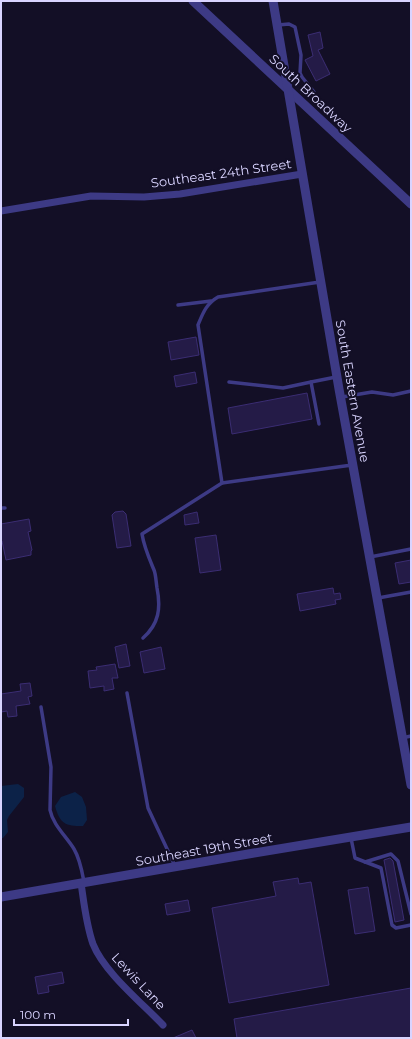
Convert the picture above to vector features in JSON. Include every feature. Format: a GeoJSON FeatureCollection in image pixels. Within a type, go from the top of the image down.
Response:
{"type":"FeatureCollection","features":[{"type":"Feature","properties":{"kind":"street","name":"South Broadway"},"geometry":{"type":"LineString","coordinates":[[193,1],[411,204]]}},
{"type":"Feature","properties":{"kind":"street","name":"South Eastern Avenue"},"geometry":{"type":"LineString","coordinates":[[273,1],[369,557],[407,737],[411,785]]}},
{"type":"Feature","properties":{"kind":"street","name":"Southeast 24th Street"},"geometry":{"type":"LineString","coordinates":[[1,211],[91,196],[144,197],[180,194],[302,174]]}},
{"type":"Feature","properties":{"kind":"street","name":"Southeast 19th Street"},"geometry":{"type":"LineString","coordinates":[[1,897],[411,827]]}},
{"type":"Feature","properties":{"kind":"street","name":"Lewis Lane"},"geometry":{"type":"LineString","coordinates":[[83,883],[87,922],[93,944],[101,960],[163,1025]]}},
{"type":"Feature","properties":{"kind":"lane"},"geometry":{"type":"LineString","coordinates":[[277,25],[289,24],[295,27],[302,55],[300,74],[314,92]]}},
{"type":"Feature","properties":{"kind":"lane"},"geometry":{"type":"LineString","coordinates":[[178,305],[211,301],[218,297],[321,282]]}},
{"type":"Feature","properties":{"kind":"lane"},"geometry":{"type":"LineString","coordinates":[[211,301],[198,326],[222,483]]}},
{"type":"Feature","properties":{"kind":"lane"},"geometry":{"type":"LineString","coordinates":[[229,382],[283,388],[338,377]]}},
{"type":"Feature","properties":{"kind":"lane"},"geometry":{"type":"LineString","coordinates":[[311,382],[319,424]]}},
{"type":"Feature","properties":{"kind":"lane"},"geometry":{"type":"LineString","coordinates":[[341,398],[372,392],[393,395],[411,391]]}},
{"type":"Feature","properties":{"kind":"lane"},"geometry":{"type":"LineString","coordinates":[[142,638],[151,631],[159,614],[159,600],[154,571],[144,546],[142,534],[222,483],[353,465]]}},
{"type":"Feature","properties":{"kind":"lane"},"geometry":{"type":"LineString","coordinates":[[369,557],[411,549]]}},
{"type":"Feature","properties":{"kind":"lane"},"geometry":{"type":"LineString","coordinates":[[377,598],[411,592]]}},
{"type":"Feature","properties":{"kind":"lane"},"geometry":{"type":"LineString","coordinates":[[127,693],[148,808],[175,867]]}},
{"type":"Feature","properties":{"kind":"lane"},"geometry":{"type":"LineString","coordinates":[[42,707],[51,767],[50,810],[56,825],[75,851],[80,863],[83,883]]}},
{"type":"Feature","properties":{"kind":"lane"},"geometry":{"type":"LineString","coordinates":[[351,837],[355,858],[381,868],[392,925],[396,928],[411,925]]}},
{"type":"Feature","properties":{"kind":"lane"},"geometry":{"type":"LineString","coordinates":[[365,862],[391,854],[395,857],[398,861],[411,914]]}},
{"type":"Feature","properties":{"kind":"water"},"geometry":{"type":"Polygon","coordinates":[[[18,784],[24,788],[24,797],[9,816],[7,820],[8,832],[3,838],[1,838],[1,786],[18,784]]]}},
{"type":"Feature","properties":{"kind":"water"},"geometry":{"type":"Polygon","coordinates":[[[75,792],[82,797],[86,807],[87,820],[83,826],[64,823],[59,817],[55,806],[61,797],[75,792]]]}},
{"type":"Feature","properties":{"kind":"building"},"geometry":{"type":"Polygon","coordinates":[[[320,32],[323,48],[318,50],[330,74],[316,81],[305,60],[313,56],[308,35],[320,32]]]}},
{"type":"Feature","properties":{"kind":"building"},"geometry":{"type":"Polygon","coordinates":[[[196,337],[199,355],[171,360],[168,342],[196,337]]]}},
{"type":"Feature","properties":{"kind":"building"},"geometry":{"type":"Polygon","coordinates":[[[195,372],[197,383],[176,387],[174,376],[195,372]]]}},
{"type":"Feature","properties":{"kind":"building"},"geometry":{"type":"Polygon","coordinates":[[[307,393],[312,419],[232,434],[228,408],[307,393]]]}},
{"type":"Feature","properties":{"kind":"building"},"geometry":{"type":"Polygon","coordinates":[[[123,511],[126,514],[131,546],[117,548],[112,515],[115,512],[123,511]]]}},
{"type":"Feature","properties":{"kind":"building"},"geometry":{"type":"Polygon","coordinates":[[[197,512],[199,523],[185,525],[184,515],[197,512]]]}},
{"type":"Feature","properties":{"kind":"building"},"geometry":{"type":"Polygon","coordinates":[[[29,519],[31,531],[28,532],[32,550],[31,555],[6,560],[2,541],[1,542],[1,524],[29,519]]]}},
{"type":"Feature","properties":{"kind":"building"},"geometry":{"type":"Polygon","coordinates":[[[216,535],[221,570],[200,573],[195,538],[216,535]]]}},
{"type":"Feature","properties":{"kind":"building"},"geometry":{"type":"Polygon","coordinates":[[[411,560],[411,582],[399,584],[395,563],[411,560]]]}},
{"type":"Feature","properties":{"kind":"building"},"geometry":{"type":"Polygon","coordinates":[[[333,588],[334,594],[340,593],[341,599],[335,600],[336,604],[300,611],[297,594],[333,588]]]}},
{"type":"Feature","properties":{"kind":"building"},"geometry":{"type":"Polygon","coordinates":[[[126,644],[130,666],[119,668],[115,647],[126,644]]]}},
{"type":"Feature","properties":{"kind":"building"},"geometry":{"type":"Polygon","coordinates":[[[161,647],[165,669],[144,673],[140,652],[161,647]]]}},
{"type":"Feature","properties":{"kind":"building"},"geometry":{"type":"Polygon","coordinates":[[[115,664],[118,678],[112,678],[114,689],[104,691],[104,686],[90,688],[88,671],[97,670],[96,667],[115,664]]]}},
{"type":"Feature","properties":{"kind":"building"},"geometry":{"type":"Polygon","coordinates":[[[30,683],[32,696],[28,697],[30,704],[16,706],[17,716],[8,717],[7,711],[1,712],[1,694],[21,691],[20,684],[30,683]]]}},
{"type":"Feature","properties":{"kind":"building"},"geometry":{"type":"Polygon","coordinates":[[[390,858],[393,861],[404,920],[395,922],[384,860],[390,858]]]}},
{"type":"Feature","properties":{"kind":"building"},"geometry":{"type":"Polygon","coordinates":[[[298,878],[299,884],[311,882],[329,985],[229,1003],[212,908],[276,896],[273,882],[298,878]]]}},
{"type":"Feature","properties":{"kind":"building"},"geometry":{"type":"Polygon","coordinates":[[[368,887],[375,931],[355,934],[348,890],[368,887]]]}},
{"type":"Feature","properties":{"kind":"building"},"geometry":{"type":"Polygon","coordinates":[[[188,900],[190,911],[167,915],[165,904],[188,900]]]}},
{"type":"Feature","properties":{"kind":"building"},"geometry":{"type":"Polygon","coordinates":[[[62,972],[64,983],[48,986],[49,992],[38,994],[35,977],[62,972]]]}},
{"type":"Feature","properties":{"kind":"building"},"geometry":{"type":"Polygon","coordinates":[[[411,988],[411,1038],[237,1038],[234,1019],[411,988]]]}},
{"type":"Feature","properties":{"kind":"building"},"geometry":{"type":"Polygon","coordinates":[[[192,1030],[196,1038],[173,1038],[192,1030]]]}}]}
